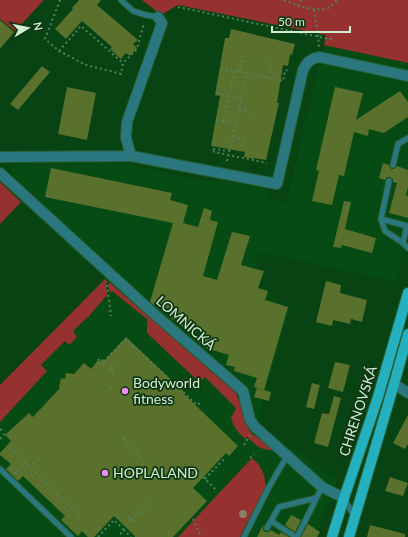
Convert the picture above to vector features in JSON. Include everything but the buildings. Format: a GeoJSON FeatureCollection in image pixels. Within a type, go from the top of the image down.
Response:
{"type":"FeatureCollection","features":[{"type":"Feature","properties":{"kind":"main road","name":"CHRENOVSKÁ"},"geometry":{"type":"LineString","coordinates":[[332,537],[378,397],[408,293]]}},
{"type":"Feature","properties":{"kind":"main road","name":"CHRENOVSKÁ"},"geometry":{"type":"LineString","coordinates":[[349,537],[408,334]]}},
{"type":"Feature","properties":{"kind":"street"},"geometry":{"type":"LineString","coordinates":[[131,156],[126,138],[127,122],[162,24],[158,17]]}},
{"type":"Feature","properties":{"kind":"street"},"geometry":{"type":"LineString","coordinates":[[0,157],[131,156],[277,184],[303,70],[306,63],[319,57],[408,76]]}},
{"type":"Feature","properties":{"kind":"street","name":"LOMNICKÁ"},"geometry":{"type":"LineString","coordinates":[[0,173],[156,316],[243,391],[250,420],[255,427],[322,486],[344,498]]}},
{"type":"Feature","properties":{"kind":"street"},"geometry":{"type":"LineString","coordinates":[[394,384],[408,393]]}},
{"type":"Feature","properties":{"kind":"lane"},"geometry":{"type":"LineString","coordinates":[[121,0],[133,11],[158,17]]}},
{"type":"Feature","properties":{"kind":"lane"},"geometry":{"type":"LineString","coordinates":[[393,166],[398,144],[408,138]]}},
{"type":"Feature","properties":{"kind":"lane"},"geometry":{"type":"LineString","coordinates":[[389,181],[381,219],[385,231],[408,248]]}},
{"type":"Feature","properties":{"kind":"lane"},"geometry":{"type":"LineString","coordinates":[[381,219],[407,226],[403,243]]}},
{"type":"Feature","properties":{"kind":"lane"},"geometry":{"type":"LineString","coordinates":[[244,537],[269,486],[287,456]]}},
{"type":"Feature","properties":{"kind":"lane"},"geometry":{"type":"LineString","coordinates":[[0,469],[71,537]]}},
{"type":"Feature","properties":{"kind":"lane"},"geometry":{"type":"LineString","coordinates":[[271,521],[297,537],[322,486]]}},
{"type":"Feature","properties":{"kind":"lane"},"geometry":{"type":"LineString","coordinates":[[267,528],[279,507],[316,498]]}},
{"type":"Feature","properties":{"kind":"lane"},"geometry":{"type":"LineString","coordinates":[[344,498],[355,516]]}},
{"type":"Feature","properties":{"kind":"path"},"geometry":{"type":"LineString","coordinates":[[60,0],[45,39],[59,51],[86,65],[121,74],[123,64],[137,49],[146,15]]}},
{"type":"Feature","properties":{"kind":"path"},"geometry":{"type":"LineString","coordinates":[[284,0],[298,6],[314,10],[328,8],[338,0]]}},
{"type":"Feature","properties":{"kind":"path"},"geometry":{"type":"LineString","coordinates":[[298,6],[301,0]]}},
{"type":"Feature","properties":{"kind":"path"},"geometry":{"type":"LineString","coordinates":[[178,7],[334,40]]}},
{"type":"Feature","properties":{"kind":"path"},"geometry":{"type":"LineString","coordinates":[[314,10],[318,34],[319,57]]}},
{"type":"Feature","properties":{"kind":"path"},"geometry":{"type":"LineString","coordinates":[[59,51],[82,26],[123,64]]}},
{"type":"Feature","properties":{"kind":"path"},"geometry":{"type":"LineString","coordinates":[[239,72],[243,56]]}},
{"type":"Feature","properties":{"kind":"path"},"geometry":{"type":"LineString","coordinates":[[268,78],[271,62]]}},
{"type":"Feature","properties":{"kind":"path"},"geometry":{"type":"LineString","coordinates":[[222,68],[283,81],[285,70],[288,71]]}},
{"type":"Feature","properties":{"kind":"path"},"geometry":{"type":"LineString","coordinates":[[223,122],[235,71]]}},
{"type":"Feature","properties":{"kind":"path"},"geometry":{"type":"LineString","coordinates":[[227,161],[247,74]]}},
{"type":"Feature","properties":{"kind":"path"},"geometry":{"type":"LineString","coordinates":[[217,93],[242,98]]}},
{"type":"Feature","properties":{"kind":"path"},"geometry":{"type":"LineString","coordinates":[[239,110],[254,113]]}},
{"type":"Feature","properties":{"kind":"path"},"geometry":{"type":"LineString","coordinates":[[216,120],[236,124]]}},
{"type":"Feature","properties":{"kind":"path"},"geometry":{"type":"LineString","coordinates":[[233,137],[248,140]]}},
{"type":"Feature","properties":{"kind":"path"},"geometry":{"type":"LineString","coordinates":[[230,151],[212,149],[212,151],[228,156],[267,162]]}},
{"type":"Feature","properties":{"kind":"path"},"geometry":{"type":"LineString","coordinates":[[111,275],[107,284],[111,316]]}},
{"type":"Feature","properties":{"kind":"path"},"geometry":{"type":"LineString","coordinates":[[98,359],[103,364],[126,339],[197,405],[200,403]]}},
{"type":"Feature","properties":{"kind":"path"},"geometry":{"type":"LineString","coordinates":[[1,438],[6,432]]}},
{"type":"Feature","properties":{"kind":"path"},"geometry":{"type":"LineString","coordinates":[[0,434],[1,438]]}},
{"type":"Feature","properties":{"kind":"path"},"geometry":{"type":"LineString","coordinates":[[123,438],[145,462]]}},
{"type":"Feature","properties":{"kind":"path"},"geometry":{"type":"LineString","coordinates":[[10,448],[81,517]]}},
{"type":"Feature","properties":{"kind":"path"},"geometry":{"type":"LineString","coordinates":[[250,458],[254,454]]}},
{"type":"Feature","properties":{"kind":"path"},"geometry":{"type":"LineString","coordinates":[[14,466],[21,473],[41,457]]}},
{"type":"Feature","properties":{"kind":"path"},"geometry":{"type":"LineString","coordinates":[[217,491],[204,478],[225,458]]}},
{"type":"Feature","properties":{"kind":"path"},"geometry":{"type":"LineString","coordinates":[[15,474],[25,463]]}},
{"type":"Feature","properties":{"kind":"path"},"geometry":{"type":"LineString","coordinates":[[134,522],[130,517],[127,519],[130,522],[134,517],[151,502]]}},
{"type":"Feature","properties":{"kind":"path"},"geometry":{"type":"LineString","coordinates":[[193,518],[201,537]]}},
{"type":"Feature","properties":{"kind":"path"},"geometry":{"type":"LineString","coordinates":[[98,537],[114,520],[131,537]]}},
{"type":"Feature","properties":{"kind":"path"},"geometry":{"type":"LineString","coordinates":[[120,534],[125,530]]}},
{"type":"Feature","properties":{"kind":"shaded area"},"geometry":{"type":"Polygon","coordinates":[[[0,0],[44,0],[15,31],[0,19],[0,0]]]}},
{"type":"Feature","properties":{"kind":"shaded area"},"geometry":{"type":"Polygon","coordinates":[[[142,0],[408,0],[408,63],[324,45],[326,35],[178,5],[161,15],[142,0]]]}},
{"type":"Feature","properties":{"kind":"shaded area"},"geometry":{"type":"Polygon","coordinates":[[[324,45],[408,63],[408,231],[396,282],[260,252],[255,268],[263,271],[259,288],[272,293],[279,304],[290,308],[257,423],[337,480],[316,537],[0,537],[0,422],[8,414],[0,385],[105,279],[21,202],[11,171],[15,162],[113,161],[196,179],[265,186],[268,199],[286,203],[324,45]]]}},
{"type":"Feature","properties":{"kind":"shaded area"},"geometry":{"type":"Polygon","coordinates":[[[0,182],[21,202],[0,224],[0,182]]]}},
{"type":"Feature","properties":{"kind":"shaded area"},"geometry":{"type":"Polygon","coordinates":[[[105,279],[107,281],[107,295],[89,316],[73,331],[77,337],[69,345],[65,341],[41,365],[47,371],[0,422],[0,385],[105,279]]]}},
{"type":"Feature","properties":{"kind":"shaded area"},"geometry":{"type":"Polygon","coordinates":[[[109,282],[236,393],[248,428],[252,434],[273,448],[271,450],[260,447],[247,437],[245,439],[238,432],[231,418],[236,408],[205,377],[199,382],[147,333],[147,319],[112,291],[110,292],[108,286],[109,282]]]}},
{"type":"Feature","properties":{"kind":"shaded area"},"geometry":{"type":"Polygon","coordinates":[[[252,458],[259,465],[264,475],[266,487],[240,537],[178,537],[252,458]]]}},
{"type":"Feature","properties":{"kind":"place","name":"Bodyworld fitness"},"geometry":{"type":"Point","coordinates":[125,391]}},
{"type":"Feature","properties":{"kind":"place","name":"HOPLALAND"},"geometry":{"type":"Point","coordinates":[105,473]}}]}
